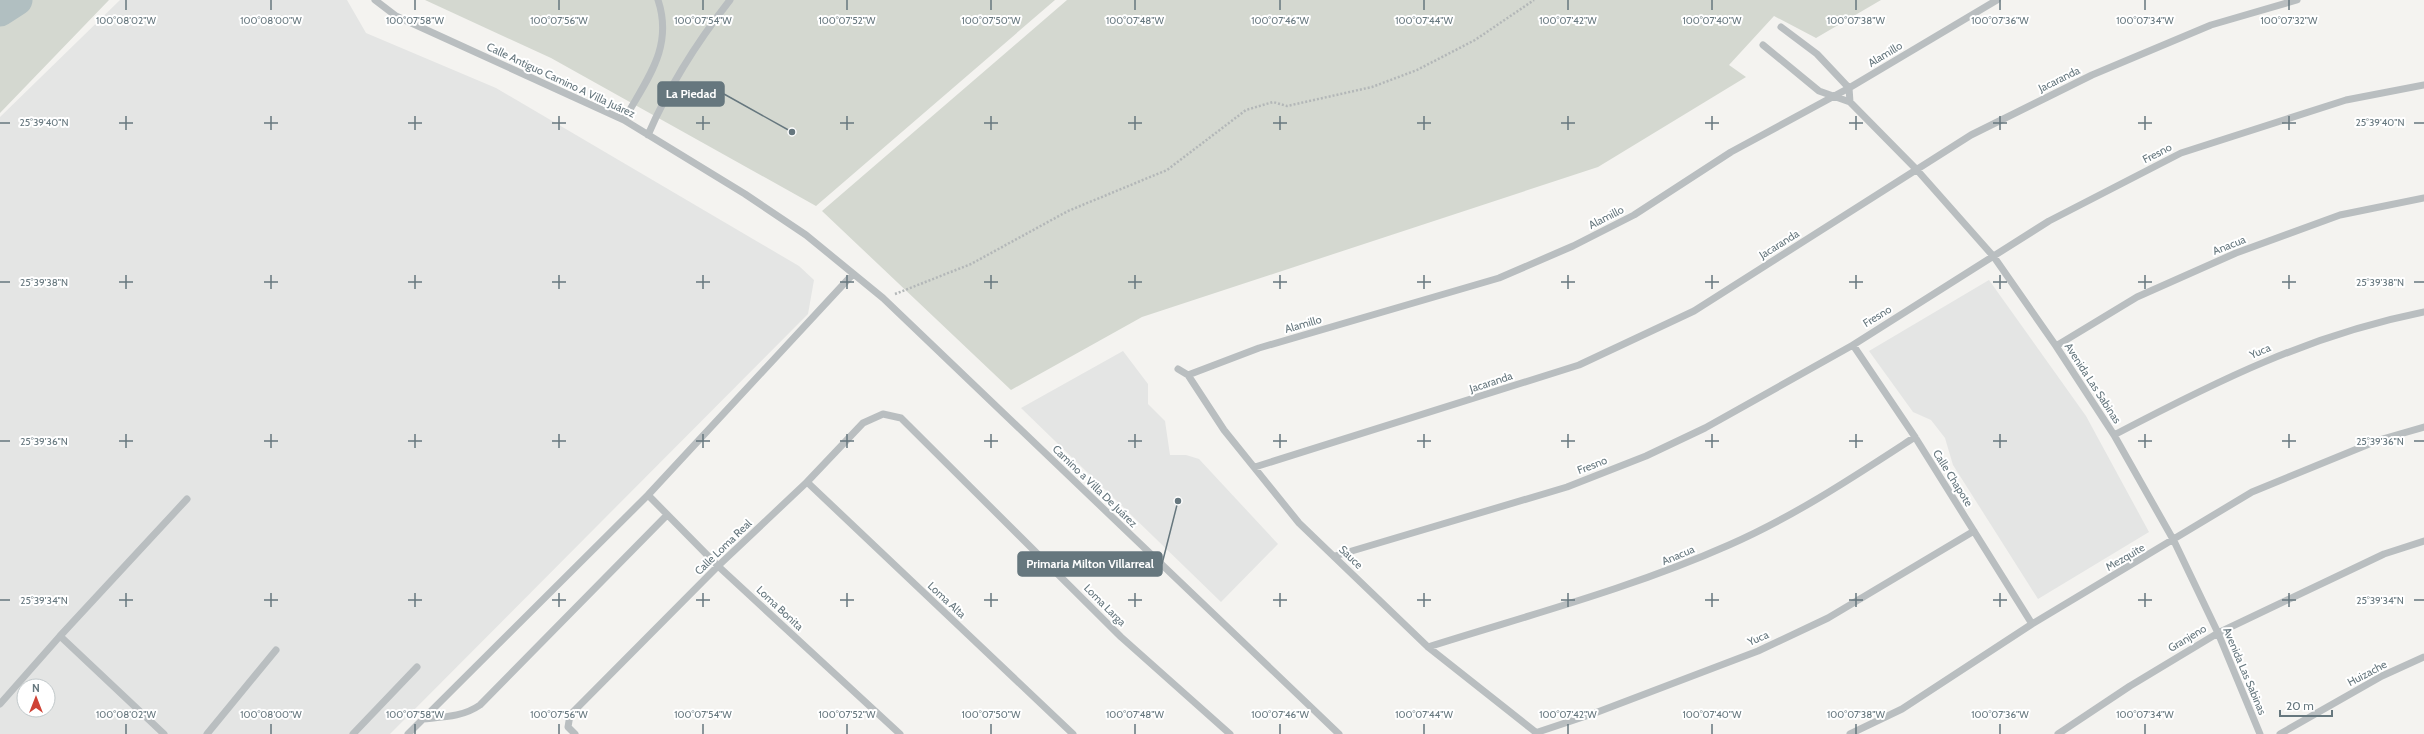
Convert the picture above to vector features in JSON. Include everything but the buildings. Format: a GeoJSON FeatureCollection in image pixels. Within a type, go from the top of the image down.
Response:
{"type":"FeatureCollection","features":[{"type":"Feature","properties":{"kind":"street","name":"Calle Antiguo Camino A Villa Juárez"},"geometry":{"type":"LineString","coordinates":[[375,0],[396,16],[624,120],[745,194],[806,235],[833,257]]}},
{"type":"Feature","properties":{"kind":"street"},"geometry":{"type":"LineString","coordinates":[[624,120],[663,45],[663,14],[658,0]]}},
{"type":"Feature","properties":{"kind":"street"},"geometry":{"type":"LineString","coordinates":[[648,135],[663,100],[677,75],[730,0]]}},
{"type":"Feature","properties":{"kind":"street","name":"Alamillo"},"geometry":{"type":"LineString","coordinates":[[1188,375],[1259,348],[1499,278],[1566,249],[1634,215],[1732,152],[1849,88],[1998,0]]}},
{"type":"Feature","properties":{"kind":"street","name":"Jacaranda"},"geometry":{"type":"LineString","coordinates":[[1255,467],[1579,365],[1694,310],[1971,135],[2092,75],[2211,25],[2297,0]]}},
{"type":"Feature","properties":{"kind":"street"},"geometry":{"type":"LineString","coordinates":[[1763,45],[1794,73],[1819,92],[1831,98],[1850,102],[1849,88],[1817,54],[1781,27]]}},
{"type":"Feature","properties":{"kind":"street","name":"Fresno"},"geometry":{"type":"LineString","coordinates":[[1335,556],[1567,487],[1646,456],[1705,428],[1853,345],[2049,221],[2181,153],[2346,100],[2424,85]]}},
{"type":"Feature","properties":{"kind":"street","name":"Avenida Las Sabinas"},"geometry":{"type":"LineString","coordinates":[[1850,102],[1917,170],[1994,257],[2056,346],[2114,435],[2174,541],[2218,633],[2260,733]]}},
{"type":"Feature","properties":{"kind":"street","name":"Anacua"},"geometry":{"type":"LineString","coordinates":[[2056,346],[2137,297],[2236,253],[2340,215],[2424,198]]}},
{"type":"Feature","properties":{"kind":"street","name":"Camino a Villa De Juárez"},"geometry":{"type":"LineString","coordinates":[[833,257],[883,298],[1340,734]]}},
{"type":"Feature","properties":{"kind":"street"},"geometry":{"type":"LineString","coordinates":[[408,734],[648,495],[853,274]]}},
{"type":"Feature","properties":{"kind":"street","name":"Yuca"},"geometry":{"type":"LineString","coordinates":[[2114,435],[2203,388],[2288,350],[2374,322],[2424,312]]}},
{"type":"Feature","properties":{"kind":"street","name":"Calle Chapote"},"geometry":{"type":"LineString","coordinates":[[1853,345],[1915,437],[2032,624]]}},
{"type":"Feature","properties":{"kind":"street","name":"Sauce"},"geometry":{"type":"LineString","coordinates":[[1178,369],[1188,375],[1224,430],[1300,523],[1428,647],[1536,733]]}},
{"type":"Feature","properties":{"kind":"street","name":"Calle Loma Real"},"geometry":{"type":"LineString","coordinates":[[575,734],[568,727],[570,715],[718,566],[807,482],[863,423],[883,414],[901,418]]}},
{"type":"Feature","properties":{"kind":"street","name":"Loma Larga"},"geometry":{"type":"LineString","coordinates":[[901,418],[1122,637],[1230,734]]}},
{"type":"Feature","properties":{"kind":"street","name":"Mezquite"},"geometry":{"type":"LineString","coordinates":[[1850,734],[1902,709],[2032,624],[2174,541],[2252,492],[2379,440],[2424,427]]}},
{"type":"Feature","properties":{"kind":"street","name":"Anacua"},"geometry":{"type":"LineString","coordinates":[[1428,647],[1656,576],[1724,548],[1802,510],[1915,437]]}},
{"type":"Feature","properties":{"kind":"street","name":"Loma Alta"},"geometry":{"type":"LineString","coordinates":[[807,482],[1073,734]]}},
{"type":"Feature","properties":{"kind":"street","name":"Loma Bonita"},"geometry":{"type":"LineString","coordinates":[[648,495],[718,566],[900,734]]}},
{"type":"Feature","properties":{"kind":"street"},"geometry":{"type":"LineString","coordinates":[[0,704],[60,636],[187,499]]}},
{"type":"Feature","properties":{"kind":"street"},"geometry":{"type":"LineString","coordinates":[[424,719],[460,715],[480,705],[667,515]]}},
{"type":"Feature","properties":{"kind":"street","name":"Yuca"},"geometry":{"type":"LineString","coordinates":[[1536,733],[1595,713],[1766,647],[1828,618],[1974,531]]}},
{"type":"Feature","properties":{"kind":"street","name":"Granjeno"},"geometry":{"type":"LineString","coordinates":[[2058,734],[2130,686],[2218,633],[2384,554],[2424,541]]}},
{"type":"Feature","properties":{"kind":"street"},"geometry":{"type":"LineString","coordinates":[[60,636],[164,734]]}},
{"type":"Feature","properties":{"kind":"street"},"geometry":{"type":"LineString","coordinates":[[206,734],[276,650]]}},
{"type":"Feature","properties":{"kind":"street","name":"Huizache"},"geometry":{"type":"LineString","coordinates":[[2280,734],[2382,676],[2424,657]]}},
{"type":"Feature","properties":{"kind":"street"},"geometry":{"type":"LineString","coordinates":[[353,734],[418,667]]}},
{"type":"Feature","properties":{"kind":"path"},"geometry":{"type":"LineString","coordinates":[[883,298],[971,264],[1068,211],[1167,170],[1246,110],[1273,102],[1287,106],[1372,87],[1417,70],[1475,40],[1534,0]]}},
{"type":"Feature","properties":{"kind":"shaded area"},"geometry":{"type":"Polygon","coordinates":[[[0,0],[109,0],[0,113],[0,0]]]}},
{"type":"Feature","properties":{"kind":"shaded area"},"geometry":{"type":"Polygon","coordinates":[[[120,0],[347,0],[366,33],[496,88],[799,266],[814,280],[808,314],[390,734],[0,734],[0,117],[120,0]]]}},
{"type":"Feature","properties":{"kind":"shaded area"},"geometry":{"type":"Polygon","coordinates":[[[425,0],[1055,0],[816,206],[551,58],[425,0]]]}},
{"type":"Feature","properties":{"kind":"shaded area"},"geometry":{"type":"Polygon","coordinates":[[[1067,0],[1881,0],[1816,38],[1774,16],[1729,65],[1746,77],[1598,167],[1142,317],[1011,390],[822,211],[1067,0]]]}},
{"type":"Feature","properties":{"kind":"shaded area"},"geometry":{"type":"Polygon","coordinates":[[[1989,280],[2086,416],[2149,532],[2038,599],[1953,465],[1945,438],[1931,420],[1913,412],[1869,351],[1989,280]]]}},
{"type":"Feature","properties":{"kind":"shaded area"},"geometry":{"type":"Polygon","coordinates":[[[1123,351],[1148,384],[1148,404],[1165,421],[1170,455],[1186,455],[1199,459],[1278,544],[1221,602],[1021,408],[1123,351]]]}},
{"type":"Feature","properties":{"kind":"waterway"},"geometry":{"type":"LineString","coordinates":[[0,11],[17,0]]}},
{"type":"Feature","properties":{"kind":"place","name":"La Piedad"},"geometry":{"type":"Point","coordinates":[792,132]}},
{"type":"Feature","properties":{"kind":"place","name":"Primaria Milton Villarreal"},"geometry":{"type":"Point","coordinates":[1178,501]}}]}
